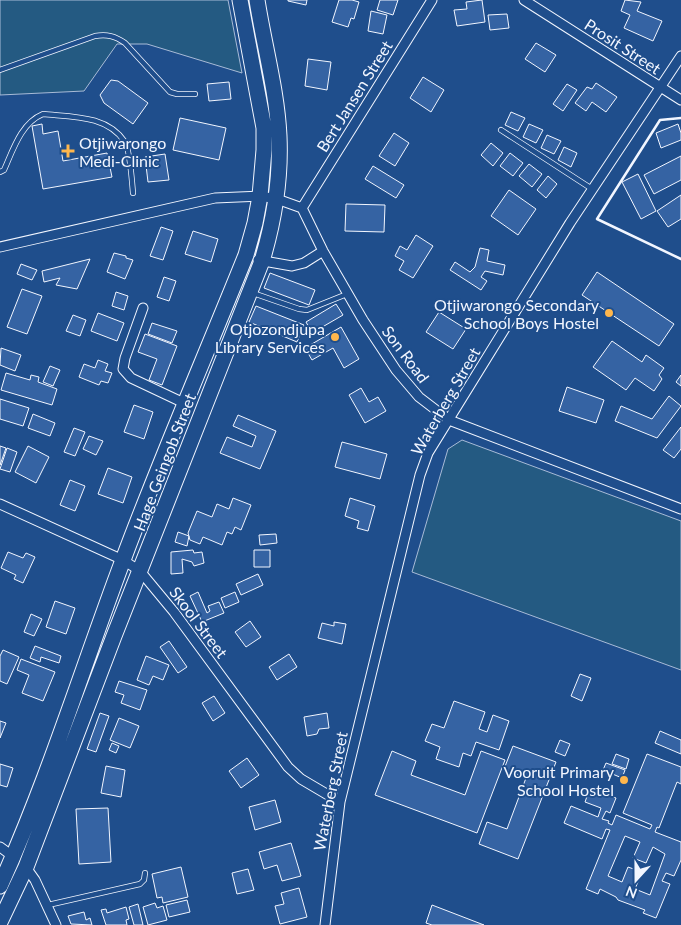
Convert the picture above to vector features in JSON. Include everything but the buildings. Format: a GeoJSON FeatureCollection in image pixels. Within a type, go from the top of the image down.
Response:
{"type":"FeatureCollection","features":[{"type":"Feature","properties":{"kind":"highway","name":"Hage Geingob Street"},"geometry":{"type":"LineString","coordinates":[[0,886],[13,856],[123,560],[246,255],[255,223],[260,196],[264,128],[240,0]]}},
{"type":"Feature","properties":{"kind":"highway","name":"Hage Geingob Street"},"geometry":{"type":"LineString","coordinates":[[0,922],[26,867],[114,636],[262,261],[268,240],[277,198],[279,145],[277,114],[257,0]]}},
{"type":"Feature","properties":{"kind":"highway"},"geometry":{"type":"LineString","coordinates":[[227,303],[242,309]]}},
{"type":"Feature","properties":{"kind":"highway"},"geometry":{"type":"LineString","coordinates":[[98,630],[114,636]]}},
{"type":"Feature","properties":{"kind":"street","name":"Bert Jansen Street"},"geometry":{"type":"LineString","coordinates":[[302,208],[432,0]]}},
{"type":"Feature","properties":{"kind":"street","name":"Prosit Street"},"geometry":{"type":"LineString","coordinates":[[524,0],[681,100]]}},
{"type":"Feature","properties":{"kind":"street","name":"Waterberg Street"},"geometry":{"type":"LineString","coordinates":[[326,925],[340,802],[420,475],[428,453],[592,189],[681,56]]}},
{"type":"Feature","properties":{"kind":"street"},"geometry":{"type":"LineString","coordinates":[[0,247],[215,198],[260,196],[277,198],[302,208]]}},
{"type":"Feature","properties":{"kind":"street","name":"Son Road"},"geometry":{"type":"LineString","coordinates":[[302,208],[347,294],[396,370],[419,396],[450,420],[681,509]]}},
{"type":"Feature","properties":{"kind":"street"},"geometry":{"type":"LineString","coordinates":[[246,255],[262,261],[292,266],[304,263],[323,251]]}},
{"type":"Feature","properties":{"kind":"street"},"geometry":{"type":"LineString","coordinates":[[143,308],[125,358],[124,369],[131,378],[186,404]]}},
{"type":"Feature","properties":{"kind":"street","name":"Skool Street"},"geometry":{"type":"LineString","coordinates":[[0,504],[123,560],[140,571],[174,612],[288,767],[302,779],[340,802]]}},
{"type":"Feature","properties":{"kind":"street"},"geometry":{"type":"LineString","coordinates":[[0,847],[26,867],[48,905],[56,925]]}},
{"type":"Feature","properties":{"kind":"lane"},"geometry":{"type":"LineString","coordinates":[[0,70],[95,36],[106,35],[117,37],[125,43],[170,92],[196,94]]}},
{"type":"Feature","properties":{"kind":"lane"},"geometry":{"type":"LineString","coordinates":[[0,172],[4,170],[9,156],[29,122],[36,117],[43,114],[92,120],[104,124],[126,143],[133,192]]}},
{"type":"Feature","properties":{"kind":"lane"},"geometry":{"type":"LineString","coordinates":[[500,130],[592,189]]}},
{"type":"Feature","properties":{"kind":"lane"},"geometry":{"type":"LineString","coordinates":[[250,292],[307,310],[347,294]]}},
{"type":"Feature","properties":{"kind":"lane"},"geometry":{"type":"LineString","coordinates":[[48,905],[140,884],[144,880],[145,873]]}},
{"type":"Feature","properties":{"kind":"shaded area"},"geometry":{"type":"Polygon","coordinates":[[[0,0],[228,0],[242,73],[147,44],[117,44],[84,91],[0,95],[0,0]]]}},
{"type":"Feature","properties":{"kind":"shaded area"},"geometry":{"type":"Polygon","coordinates":[[[462,440],[681,521],[681,670],[412,572],[448,449],[462,440]]]}},
{"type":"Feature","properties":{"kind":"wall"},"geometry":{"type":"LineString","coordinates":[[681,118],[660,120],[597,219],[681,259]]}},
{"type":"Feature","properties":{"kind":"place","name":"Otjiwarongo Medi-Clinic"},"geometry":{"type":"Point","coordinates":[68,151]}},
{"type":"Feature","properties":{"kind":"place","name":"Otjiwarongo Secondary School Boys Hostel"},"geometry":{"type":"Point","coordinates":[609,313]}},
{"type":"Feature","properties":{"kind":"place","name":"Otjozondjupa Library Services"},"geometry":{"type":"Point","coordinates":[335,337]}},
{"type":"Feature","properties":{"kind":"place","name":"Vooruit Primary School Hostel"},"geometry":{"type":"Point","coordinates":[624,780]}}]}
